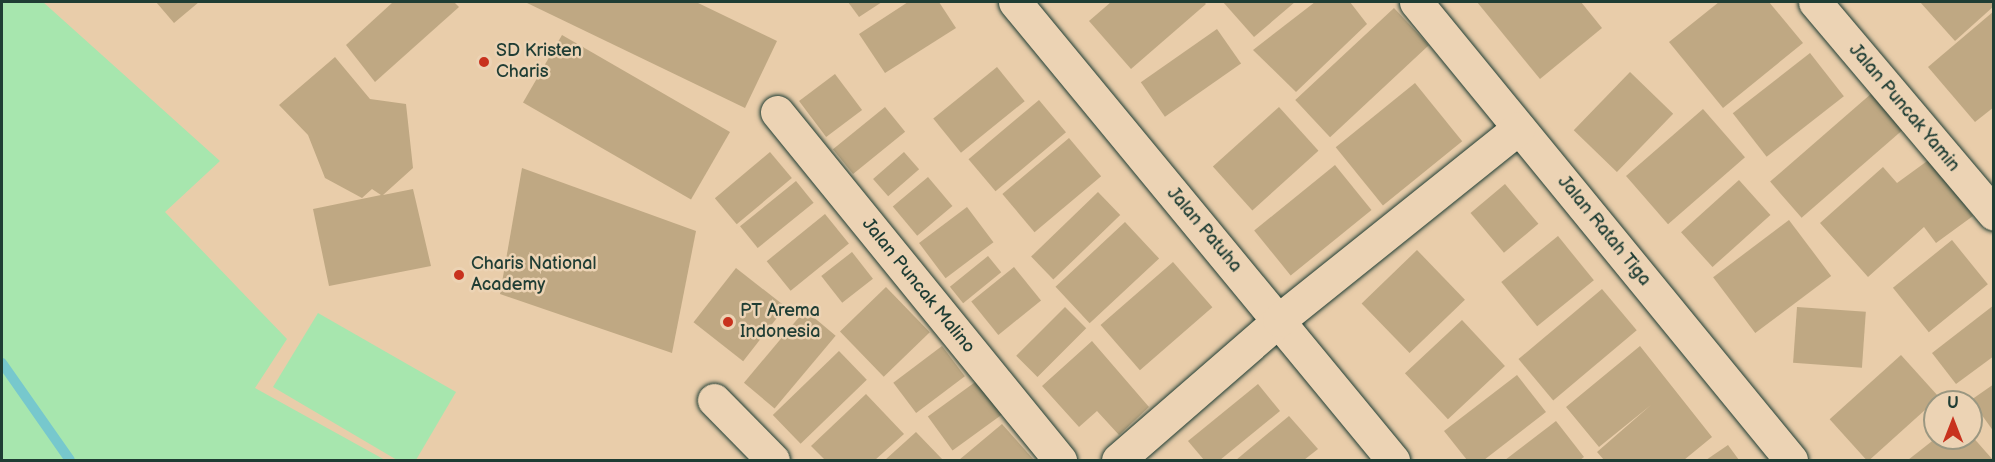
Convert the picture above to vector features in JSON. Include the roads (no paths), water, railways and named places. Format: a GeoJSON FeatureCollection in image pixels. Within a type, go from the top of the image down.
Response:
{"type":"FeatureCollection","features":[{"type":"Feature","properties":{"kind":"street","name":"Jalan Patuha"},"geometry":{"type":"LineString","coordinates":[[1015,2],[1393,460]]}},
{"type":"Feature","properties":{"kind":"street","name":"Jalan Ratah Tiga"},"geometry":{"type":"LineString","coordinates":[[1416,2],[1791,460]]}},
{"type":"Feature","properties":{"kind":"street","name":"Jalan Puncak Yamin"},"geometry":{"type":"LineString","coordinates":[[1815,2],[1994,214]]}},
{"type":"Feature","properties":{"kind":"street","name":"Jalan Puncak Malino"},"geometry":{"type":"LineString","coordinates":[[777,112],[1060,460]]}},
{"type":"Feature","properties":{"kind":"street"},"geometry":{"type":"LineString","coordinates":[[1118,460],[1279,320],[1519,128]]}},
{"type":"Feature","properties":{"kind":"street"},"geometry":{"type":"LineString","coordinates":[[714,400],[773,460]]}},
{"type":"Feature","properties":{"kind":"waterway"},"geometry":{"type":"LineString","coordinates":[[2,363],[70,460]]}},
{"type":"Feature","properties":{"kind":"place","name":"SD Kristen Charis"},"geometry":{"type":"Point","coordinates":[484,62]}},
{"type":"Feature","properties":{"kind":"place","name":"Charis National Academy"},"geometry":{"type":"Point","coordinates":[459,275]}},
{"type":"Feature","properties":{"kind":"place","name":"PT Arema Indonesia"},"geometry":{"type":"Point","coordinates":[728,322]}}]}
